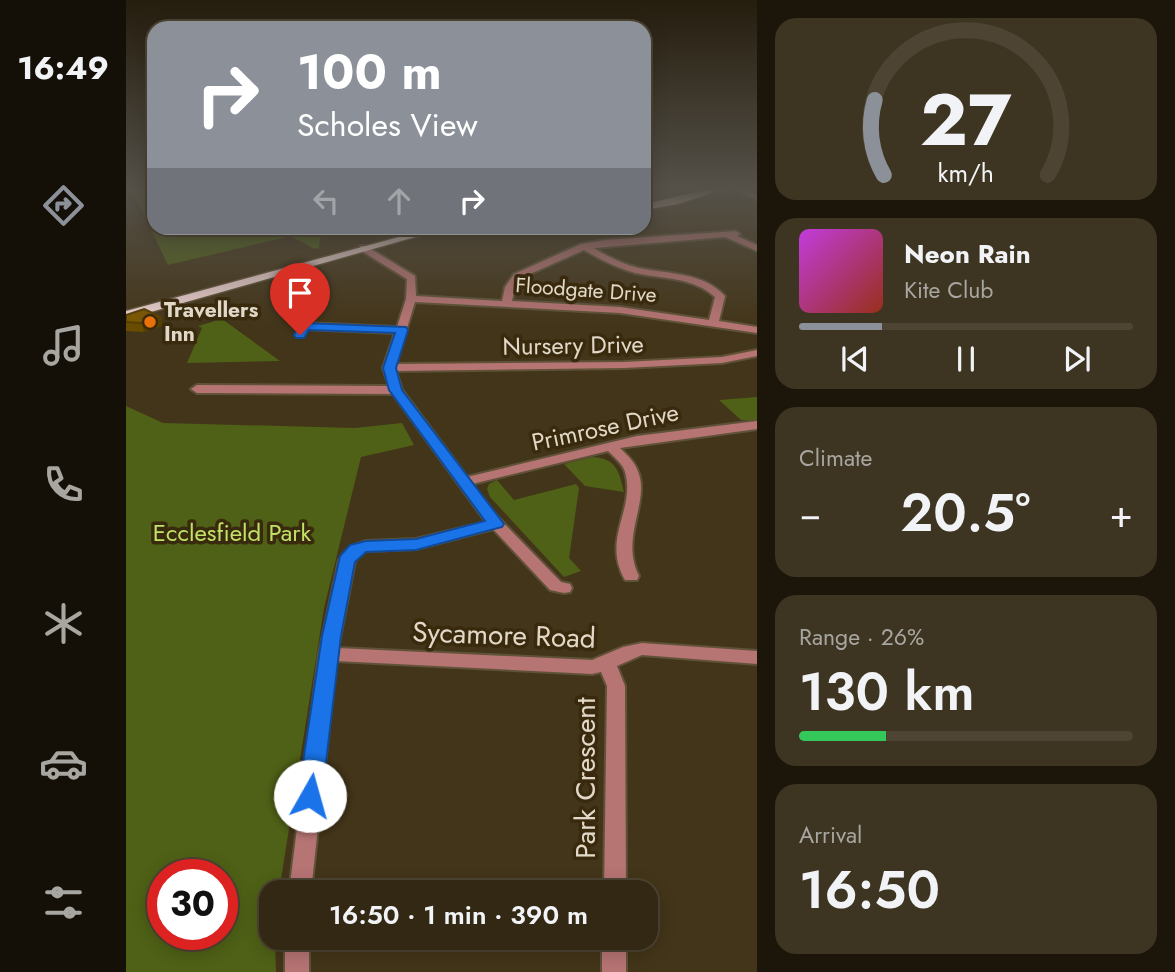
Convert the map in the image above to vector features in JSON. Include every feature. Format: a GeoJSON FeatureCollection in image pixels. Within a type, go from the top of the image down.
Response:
{"type":"FeatureCollection","features":[{"type":"Feature","properties":{"kind":"main road"},"geometry":{"type":"LineString","coordinates":[[126,315],[413,235]]}},
{"type":"Feature","properties":{"kind":"street"},"geometry":{"type":"LineString","coordinates":[[507,303],[510,287],[523,271],[584,246],[727,235]]}},
{"type":"Feature","properties":{"kind":"street"},"geometry":{"type":"LineString","coordinates":[[733,235],[757,247]]}},
{"type":"Feature","properties":{"kind":"street"},"geometry":{"type":"LineString","coordinates":[[584,246],[630,269],[691,281],[711,289],[720,296],[721,301],[714,321]]}},
{"type":"Feature","properties":{"kind":"street"},"geometry":{"type":"LineString","coordinates":[[363,248],[412,278],[411,299],[389,368],[396,390],[496,524],[556,586],[564,588]]}},
{"type":"Feature","properties":{"kind":"street","name":"Floodgate Drive"},"geometry":{"type":"LineString","coordinates":[[411,299],[620,310],[714,321],[757,330]]}},
{"type":"Feature","properties":{"kind":"street"},"geometry":{"type":"LineString","coordinates":[[304,326],[402,330]]}},
{"type":"Feature","properties":{"kind":"street","name":"Nursery Drive"},"geometry":{"type":"LineString","coordinates":[[389,368],[676,363],[730,359],[757,353]]}},
{"type":"Feature","properties":{"kind":"street"},"geometry":{"type":"LineString","coordinates":[[197,389],[396,390]]}},
{"type":"Feature","properties":{"kind":"street","name":"Primrose Drive"},"geometry":{"type":"LineString","coordinates":[[463,482],[670,434],[754,429]]}},
{"type":"Feature","properties":{"kind":"street"},"geometry":{"type":"LineString","coordinates":[[611,446],[626,462],[633,478],[622,560],[631,576]]}},
{"type":"Feature","properties":{"kind":"street"},"geometry":{"type":"LineString","coordinates":[[301,880],[328,654],[347,560],[357,549],[379,545],[416,544],[496,524]]}},
{"type":"Feature","properties":{"kind":"street","name":"Sycamore Road"},"geometry":{"type":"LineString","coordinates":[[328,654],[592,667],[607,666],[624,654],[642,649],[757,658]]}},
{"type":"Feature","properties":{"kind":"street","name":"Park Crescent"},"geometry":{"type":"LineString","coordinates":[[607,666],[613,674],[616,686],[615,880]]}},
{"type":"Feature","properties":{"kind":"street"},"geometry":{"type":"LineString","coordinates":[[297,950],[297,972]]}},
{"type":"Feature","properties":{"kind":"street"},"geometry":{"type":"LineString","coordinates":[[614,950],[614,972]]}},
{"type":"Feature","properties":{"kind":"green space"},"geometry":{"type":"Polygon","coordinates":[[[154,235],[320,235],[319,248],[314,249],[291,236],[168,265],[154,235]]]}},
{"type":"Feature","properties":{"kind":"green space"},"geometry":{"type":"Polygon","coordinates":[[[222,319],[280,361],[187,363],[202,328],[198,326],[222,319]]]}},
{"type":"Feature","properties":{"kind":"green space"},"geometry":{"type":"Polygon","coordinates":[[[757,397],[757,420],[741,420],[719,400],[757,397]]]}},
{"type":"Feature","properties":{"kind":"green space","name":"Ecclesfield Park"},"geometry":{"type":"Polygon","coordinates":[[[126,406],[163,423],[355,428],[402,423],[414,445],[361,457],[324,608],[281,880],[259,880],[259,950],[275,950],[276,972],[126,972],[126,406]]]}},
{"type":"Feature","properties":{"kind":"green space"},"geometry":{"type":"Polygon","coordinates":[[[592,457],[606,460],[615,467],[624,492],[585,486],[564,464],[592,457]]]}},
{"type":"Feature","properties":{"kind":"green space"},"geometry":{"type":"Polygon","coordinates":[[[497,480],[514,500],[576,484],[579,488],[569,558],[581,571],[564,577],[490,497],[487,489],[489,484],[497,480]]]}},
{"type":"Feature","properties":{"kind":"building"},"geometry":{"type":"Polygon","coordinates":[[[144,309],[161,317],[142,323],[126,322],[126,315],[144,309]]]}},
{"type":"Feature","properties":{"kind":"place","name":"Travellers Inn"},"geometry":{"type":"Point","coordinates":[150,322]}},
{"type":"Feature","properties":{"kind":"route"},"geometry":{"type":"LineString","coordinates":[[300,335],[304,326],[402,330],[389,368],[396,390],[496,524],[416,544],[366,547],[351,554],[347,560],[331,636],[310,796]]}}]}
